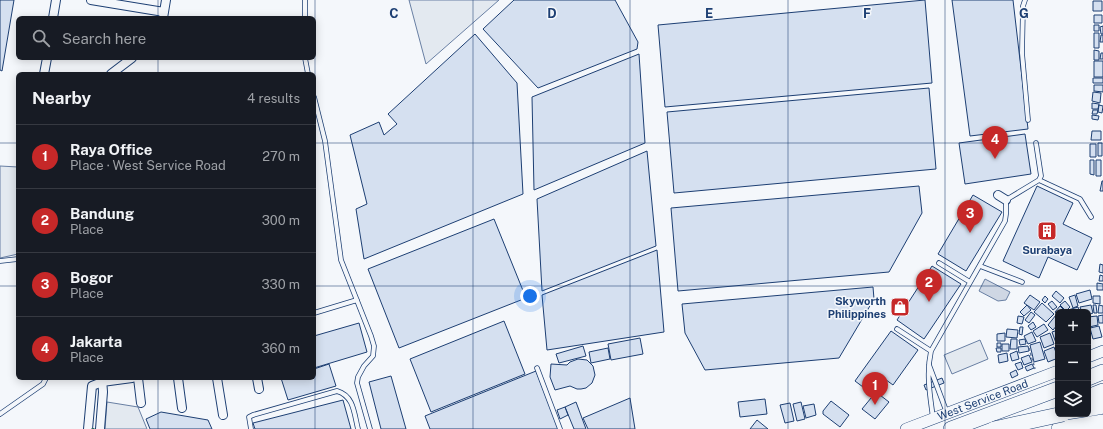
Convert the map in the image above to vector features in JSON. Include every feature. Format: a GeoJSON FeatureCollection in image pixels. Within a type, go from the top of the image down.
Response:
{"type":"FeatureCollection","features":[{"type":"Feature","properties":{"kind":"highway"},"geometry":{"type":"LineString","coordinates":[[1091,377],[1103,372]]}},
{"type":"Feature","properties":{"kind":"highway"},"geometry":{"type":"LineString","coordinates":[[951,429],[1055,390]]}},
{"type":"Feature","properties":{"kind":"highway"},"geometry":{"type":"LineString","coordinates":[[1091,396],[1103,391]]}},
{"type":"Feature","properties":{"kind":"highway"},"geometry":{"type":"LineString","coordinates":[[1091,401],[1103,397]]}},
{"type":"Feature","properties":{"kind":"highway"},"geometry":{"type":"LineString","coordinates":[[1091,408],[1103,406]]}},
{"type":"Feature","properties":{"kind":"highway"},"geometry":{"type":"LineString","coordinates":[[1001,428],[1055,409]]}},
{"type":"Feature","properties":{"kind":"highway"},"geometry":{"type":"LineString","coordinates":[[1001,428],[1055,412]]}},
{"type":"Feature","properties":{"kind":"highway"},"geometry":{"type":"LineString","coordinates":[[1001,428],[1055,416]]}},
{"type":"Feature","properties":{"kind":"highway"},"geometry":{"type":"LineString","coordinates":[[1059,429],[1103,422]]}},
{"type":"Feature","properties":{"kind":"main road"},"geometry":{"type":"LineString","coordinates":[[1091,356],[1103,351]]}},
{"type":"Feature","properties":{"kind":"main road","name":"West Service Road"},"geometry":{"type":"LineString","coordinates":[[906,429],[1039,379],[1055,371]]}},
{"type":"Feature","properties":{"kind":"street"},"geometry":{"type":"LineString","coordinates":[[53,16],[56,0]]}},
{"type":"Feature","properties":{"kind":"street"},"geometry":{"type":"LineString","coordinates":[[91,0],[163,15],[166,0]]}},
{"type":"Feature","properties":{"kind":"street"},"geometry":{"type":"LineString","coordinates":[[44,72],[47,60]]}},
{"type":"Feature","properties":{"kind":"street"},"geometry":{"type":"LineString","coordinates":[[114,72],[129,60]]}},
{"type":"Feature","properties":{"kind":"street"},"geometry":{"type":"LineString","coordinates":[[998,195],[1006,200]]}},
{"type":"Feature","properties":{"kind":"street"},"geometry":{"type":"LineString","coordinates":[[88,420],[100,425],[103,392],[102,380],[94,384],[92,388],[88,420],[88,429]]}},
{"type":"Feature","properties":{"kind":"street"},"geometry":{"type":"LineString","coordinates":[[138,380],[141,403]]}},
{"type":"Feature","properties":{"kind":"street"},"geometry":{"type":"LineString","coordinates":[[178,380],[182,408]]}},
{"type":"Feature","properties":{"kind":"street"},"geometry":{"type":"LineString","coordinates":[[217,380],[223,415]]}},
{"type":"Feature","properties":{"kind":"street"},"geometry":{"type":"LineString","coordinates":[[257,380],[259,389]]}},
{"type":"Feature","properties":{"kind":"lane"},"geometry":{"type":"LineString","coordinates":[[305,0],[305,16]]}},
{"type":"Feature","properties":{"kind":"lane"},"geometry":{"type":"LineString","coordinates":[[1025,0],[1023,6],[1022,53],[1028,120]]}},
{"type":"Feature","properties":{"kind":"lane"},"geometry":{"type":"LineString","coordinates":[[305,60],[308,72]]}},
{"type":"Feature","properties":{"kind":"lane"},"geometry":{"type":"LineString","coordinates":[[316,105],[325,141],[341,260],[374,346],[373,356],[358,376],[357,383],[370,429]]}},
{"type":"Feature","properties":{"kind":"lane"},"geometry":{"type":"LineString","coordinates":[[933,419],[928,386],[928,363],[931,351],[1005,221],[1006,200],[1039,180],[1041,176],[1036,143]]}},
{"type":"Feature","properties":{"kind":"lane"},"geometry":{"type":"LineString","coordinates":[[1039,180],[1080,199],[1091,217]]}},
{"type":"Feature","properties":{"kind":"lane"},"geometry":{"type":"LineString","coordinates":[[0,261],[16,259]]}},
{"type":"Feature","properties":{"kind":"lane"},"geometry":{"type":"LineString","coordinates":[[939,263],[970,282]]}},
{"type":"Feature","properties":{"kind":"lane"},"geometry":{"type":"LineString","coordinates":[[980,266],[1022,282]]}},
{"type":"Feature","properties":{"kind":"lane"},"geometry":{"type":"LineString","coordinates":[[316,312],[357,300]]}},
{"type":"Feature","properties":{"kind":"lane"},"geometry":{"type":"LineString","coordinates":[[897,328],[931,351]]}},
{"type":"Feature","properties":{"kind":"lane"},"geometry":{"type":"LineString","coordinates":[[928,363],[947,414]]}},
{"type":"Feature","properties":{"kind":"lane"},"geometry":{"type":"LineString","coordinates":[[537,368],[560,429]]}},
{"type":"Feature","properties":{"kind":"lane"},"geometry":{"type":"LineString","coordinates":[[0,414],[43,384],[45,380]]}},
{"type":"Feature","properties":{"kind":"lane"},"geometry":{"type":"LineString","coordinates":[[251,429],[250,417],[254,415],[336,391],[344,393],[350,399],[358,429]]}},
{"type":"Feature","properties":{"kind":"path"},"geometry":{"type":"LineString","coordinates":[[1029,348],[1039,379]]}},
{"type":"Feature","properties":{"kind":"shaded area"},"geometry":{"type":"Polygon","coordinates":[[[409,0],[499,0],[426,64],[409,0]]]}},
{"type":"Feature","properties":{"kind":"shaded area"},"geometry":{"type":"Polygon","coordinates":[[[0,166],[16,167],[16,254],[0,258],[0,166]]]}},
{"type":"Feature","properties":{"kind":"shaded area"},"geometry":{"type":"Polygon","coordinates":[[[985,279],[1010,292],[1006,300],[998,301],[979,291],[985,279]]]}},
{"type":"Feature","properties":{"kind":"shaded area"},"geometry":{"type":"Polygon","coordinates":[[[980,340],[988,359],[952,374],[944,355],[980,340]]]}},
{"type":"Feature","properties":{"kind":"shaded area"},"geometry":{"type":"Polygon","coordinates":[[[107,402],[138,407],[147,429],[105,429],[107,402]]]}},
{"type":"Feature","properties":{"kind":"building"},"geometry":{"type":"Polygon","coordinates":[[[0,0],[14,0],[2,71],[0,70],[0,0]]]}},
{"type":"Feature","properties":{"kind":"building"},"geometry":{"type":"Polygon","coordinates":[[[514,0],[615,0],[638,42],[637,49],[538,88],[483,29],[514,0]]]}},
{"type":"Feature","properties":{"kind":"building"},"geometry":{"type":"Polygon","coordinates":[[[925,0],[932,83],[665,107],[658,25],[925,0]]]}},
{"type":"Feature","properties":{"kind":"building"},"geometry":{"type":"Polygon","coordinates":[[[952,0],[1013,0],[1028,129],[970,136],[952,0]]]}},
{"type":"Feature","properties":{"kind":"building"},"geometry":{"type":"Polygon","coordinates":[[[1093,1],[1102,1],[1102,11],[1093,11],[1093,1]]]}},
{"type":"Feature","properties":{"kind":"building"},"geometry":{"type":"Polygon","coordinates":[[[1094,15],[1102,15],[1102,23],[1094,23],[1094,15]]]}},
{"type":"Feature","properties":{"kind":"building"},"geometry":{"type":"Polygon","coordinates":[[[1094,25],[1099,25],[1099,31],[1094,31],[1094,25]]]}},
{"type":"Feature","properties":{"kind":"building"},"geometry":{"type":"Polygon","coordinates":[[[1103,26],[1103,34],[1101,34],[1100,27],[1103,26]]]}},
{"type":"Feature","properties":{"kind":"building"},"geometry":{"type":"Polygon","coordinates":[[[1094,33],[1099,33],[1099,48],[1094,48],[1094,33]]]}},
{"type":"Feature","properties":{"kind":"building"},"geometry":{"type":"Polygon","coordinates":[[[475,34],[517,83],[523,194],[364,259],[356,209],[367,204],[350,135],[379,122],[384,135],[397,124],[388,114],[475,34]]]}},
{"type":"Feature","properties":{"kind":"building"},"geometry":{"type":"Polygon","coordinates":[[[1101,35],[1103,35],[1103,42],[1100,42],[1101,35]]]}},
{"type":"Feature","properties":{"kind":"building"},"geometry":{"type":"Polygon","coordinates":[[[1094,50],[1099,51],[1099,60],[1094,60],[1094,50]]]}},
{"type":"Feature","properties":{"kind":"building"},"geometry":{"type":"Polygon","coordinates":[[[1101,53],[1103,53],[1103,59],[1100,59],[1101,53]]]}},
{"type":"Feature","properties":{"kind":"building"},"geometry":{"type":"Polygon","coordinates":[[[639,54],[645,143],[534,190],[532,97],[639,54]]]}},
{"type":"Feature","properties":{"kind":"building"},"geometry":{"type":"Polygon","coordinates":[[[1094,61],[1103,61],[1103,77],[1094,77],[1094,61]]]}},
{"type":"Feature","properties":{"kind":"building"},"geometry":{"type":"Polygon","coordinates":[[[1093,78],[1103,78],[1103,83],[1093,83],[1093,78]]]}},
{"type":"Feature","properties":{"kind":"building"},"geometry":{"type":"Polygon","coordinates":[[[1094,85],[1103,85],[1103,92],[1094,91],[1094,85]]]}},
{"type":"Feature","properties":{"kind":"building"},"geometry":{"type":"Polygon","coordinates":[[[929,88],[936,169],[674,193],[667,112],[929,88]]]}},
{"type":"Feature","properties":{"kind":"building"},"geometry":{"type":"Polygon","coordinates":[[[1093,92],[1101,93],[1100,103],[1092,101],[1093,92]]]}},
{"type":"Feature","properties":{"kind":"building"},"geometry":{"type":"Polygon","coordinates":[[[1092,103],[1099,104],[1098,109],[1092,109],[1092,103]]]}},
{"type":"Feature","properties":{"kind":"building"},"geometry":{"type":"Polygon","coordinates":[[[1099,105],[1103,106],[1102,113],[1098,112],[1099,105]]]}},
{"type":"Feature","properties":{"kind":"building"},"geometry":{"type":"Polygon","coordinates":[[[1093,110],[1098,110],[1097,114],[1092,114],[1093,110]]]}},
{"type":"Feature","properties":{"kind":"building"},"geometry":{"type":"Polygon","coordinates":[[[1092,115],[1099,116],[1098,120],[1092,119],[1092,115]]]}},
{"type":"Feature","properties":{"kind":"building"},"geometry":{"type":"Polygon","coordinates":[[[1092,131],[1101,131],[1101,140],[1091,140],[1092,131]]]}},
{"type":"Feature","properties":{"kind":"building"},"geometry":{"type":"Polygon","coordinates":[[[1025,134],[1031,174],[965,184],[959,143],[1025,134]]]}},
{"type":"Feature","properties":{"kind":"building"},"geometry":{"type":"Polygon","coordinates":[[[1098,143],[1102,143],[1102,156],[1098,156],[1098,143]]]}},
{"type":"Feature","properties":{"kind":"building"},"geometry":{"type":"Polygon","coordinates":[[[1090,144],[1096,144],[1096,157],[1090,157],[1090,144]]]}},
{"type":"Feature","properties":{"kind":"building"},"geometry":{"type":"Polygon","coordinates":[[[647,151],[656,246],[542,291],[537,199],[647,151]]]}},
{"type":"Feature","properties":{"kind":"building"},"geometry":{"type":"Polygon","coordinates":[[[1090,160],[1094,160],[1094,175],[1090,174],[1090,160]]]}},
{"type":"Feature","properties":{"kind":"building"},"geometry":{"type":"Polygon","coordinates":[[[1096,160],[1101,160],[1101,176],[1096,176],[1096,160]]]}},
{"type":"Feature","properties":{"kind":"building"},"geometry":{"type":"Polygon","coordinates":[[[1102,181],[1103,191],[1100,191],[1102,181]]]}},
{"type":"Feature","properties":{"kind":"building"},"geometry":{"type":"Polygon","coordinates":[[[919,186],[922,213],[889,272],[678,291],[671,208],[919,186]]]}},
{"type":"Feature","properties":{"kind":"building","name":"Surabaya"},"geometry":{"type":"Polygon","coordinates":[[[1037,186],[1073,203],[1063,224],[1092,238],[1077,270],[1048,257],[1039,278],[1003,261],[1037,186]]]}},
{"type":"Feature","properties":{"kind":"building"},"geometry":{"type":"Polygon","coordinates":[[[973,195],[1002,212],[966,271],[938,254],[973,195]]]}},
{"type":"Feature","properties":{"kind":"building"},"geometry":{"type":"Polygon","coordinates":[[[494,219],[526,298],[399,348],[368,269],[494,219]]]}},
{"type":"Feature","properties":{"kind":"building"},"geometry":{"type":"Polygon","coordinates":[[[657,250],[664,332],[547,350],[542,295],[657,250]]]}},
{"type":"Feature","properties":{"kind":"building"},"geometry":{"type":"Polygon","coordinates":[[[1100,264],[1103,265],[1103,273],[1099,272],[1100,264]]]}},
{"type":"Feature","properties":{"kind":"building"},"geometry":{"type":"Polygon","coordinates":[[[932,266],[961,284],[924,339],[897,320],[932,266]]]}},
{"type":"Feature","properties":{"kind":"building"},"geometry":{"type":"Polygon","coordinates":[[[1100,275],[1103,276],[1103,281],[1099,281],[1100,275]]]}},
{"type":"Feature","properties":{"kind":"building"},"geometry":{"type":"Polygon","coordinates":[[[1097,283],[1103,284],[1103,290],[1097,290],[1097,283]]]}},
{"type":"Feature","properties":{"kind":"building"},"geometry":{"type":"Polygon","coordinates":[[[873,287],[874,299],[839,358],[705,370],[685,333],[682,304],[873,287]]]}},
{"type":"Feature","properties":{"kind":"building"},"geometry":{"type":"Polygon","coordinates":[[[1090,290],[1092,299],[1079,303],[1076,294],[1090,290]]]}},
{"type":"Feature","properties":{"kind":"building"},"geometry":{"type":"Polygon","coordinates":[[[1056,291],[1064,298],[1060,303],[1052,296],[1056,291]]]}},
{"type":"Feature","properties":{"kind":"building"},"geometry":{"type":"Polygon","coordinates":[[[1030,295],[1040,302],[1034,310],[1024,303],[1030,295]]]}},
{"type":"Feature","properties":{"kind":"building"},"geometry":{"type":"Polygon","coordinates":[[[1075,295],[1078,306],[1073,308],[1069,297],[1075,295]]]}},
{"type":"Feature","properties":{"kind":"building"},"geometry":{"type":"Polygon","coordinates":[[[1045,296],[1048,299],[1045,303],[1042,300],[1045,296]]]}},
{"type":"Feature","properties":{"kind":"building"},"geometry":{"type":"Polygon","coordinates":[[[1093,296],[1100,296],[1100,304],[1093,303],[1093,296]]]}},
{"type":"Feature","properties":{"kind":"building"},"geometry":{"type":"Polygon","coordinates":[[[1052,301],[1057,307],[1053,310],[1048,304],[1052,301]]]}},
{"type":"Feature","properties":{"kind":"building"},"geometry":{"type":"Polygon","coordinates":[[[1065,301],[1070,307],[1068,309],[1064,309],[1060,305],[1065,301]]]}},
{"type":"Feature","properties":{"kind":"building"},"geometry":{"type":"Polygon","coordinates":[[[1042,303],[1054,314],[1046,322],[1034,312],[1042,303]]]}},
{"type":"Feature","properties":{"kind":"building"},"geometry":{"type":"Polygon","coordinates":[[[1027,305],[1031,310],[1024,316],[1020,312],[1027,305]]]}},
{"type":"Feature","properties":{"kind":"building"},"geometry":{"type":"Polygon","coordinates":[[[1091,305],[1093,313],[1091,314],[1091,309],[1081,309],[1080,307],[1091,305]]]}},
{"type":"Feature","properties":{"kind":"building"},"geometry":{"type":"Polygon","coordinates":[[[1093,305],[1096,305],[1097,313],[1094,313],[1093,305]]]}},
{"type":"Feature","properties":{"kind":"building"},"geometry":{"type":"Polygon","coordinates":[[[1099,305],[1103,306],[1103,313],[1098,313],[1099,305]]]}},
{"type":"Feature","properties":{"kind":"building"},"geometry":{"type":"Polygon","coordinates":[[[1031,312],[1035,315],[1029,323],[1025,320],[1031,312]]]}},
{"type":"Feature","properties":{"kind":"building"},"geometry":{"type":"Polygon","coordinates":[[[1103,315],[1103,323],[1099,323],[1098,316],[1103,315]]]}},
{"type":"Feature","properties":{"kind":"building"},"geometry":{"type":"Polygon","coordinates":[[[1018,316],[1024,317],[1022,324],[1017,323],[1018,316]]]}},
{"type":"Feature","properties":{"kind":"building"},"geometry":{"type":"Polygon","coordinates":[[[1055,316],[1055,328],[1053,330],[1048,325],[1055,316]]]}},
{"type":"Feature","properties":{"kind":"building"},"geometry":{"type":"Polygon","coordinates":[[[1097,316],[1098,325],[1091,327],[1091,317],[1097,316]]]}},
{"type":"Feature","properties":{"kind":"building"},"geometry":{"type":"Polygon","coordinates":[[[504,321],[525,374],[431,412],[410,359],[504,321]]]}},
{"type":"Feature","properties":{"kind":"building"},"geometry":{"type":"Polygon","coordinates":[[[1033,322],[1036,327],[1031,330],[1028,326],[1033,322]]]}},
{"type":"Feature","properties":{"kind":"building"},"geometry":{"type":"Polygon","coordinates":[[[359,323],[367,352],[316,367],[316,335],[359,323]]]}},
{"type":"Feature","properties":{"kind":"building"},"geometry":{"type":"Polygon","coordinates":[[[1044,324],[1048,330],[1037,337],[1033,331],[1044,324]]]}},
{"type":"Feature","properties":{"kind":"building"},"geometry":{"type":"Polygon","coordinates":[[[1099,326],[1102,337],[1093,339],[1091,328],[1099,326]]]}},
{"type":"Feature","properties":{"kind":"building"},"geometry":{"type":"Polygon","coordinates":[[[1020,327],[1023,327],[1022,335],[1019,334],[1020,327]]]}},
{"type":"Feature","properties":{"kind":"building"},"geometry":{"type":"Polygon","coordinates":[[[1007,329],[1018,330],[1017,338],[1006,337],[1007,329]]]}},
{"type":"Feature","properties":{"kind":"building"},"geometry":{"type":"Polygon","coordinates":[[[891,331],[918,350],[893,385],[878,374],[867,390],[855,381],[891,331]]]}},
{"type":"Feature","properties":{"kind":"building"},"geometry":{"type":"Polygon","coordinates":[[[1055,331],[1055,340],[1052,332],[1055,331]]]}},
{"type":"Feature","properties":{"kind":"building"},"geometry":{"type":"Polygon","coordinates":[[[1032,332],[1036,341],[1028,344],[1024,336],[1032,332]]]}},
{"type":"Feature","properties":{"kind":"building"},"geometry":{"type":"Polygon","coordinates":[[[1005,333],[1005,341],[997,341],[997,334],[1005,333]]]}},
{"type":"Feature","properties":{"kind":"building"},"geometry":{"type":"Polygon","coordinates":[[[1050,333],[1054,344],[1044,348],[1040,337],[1050,333]]]}},
{"type":"Feature","properties":{"kind":"building"},"geometry":{"type":"Polygon","coordinates":[[[640,338],[643,354],[611,360],[608,344],[640,338]]]}},
{"type":"Feature","properties":{"kind":"building"},"geometry":{"type":"Polygon","coordinates":[[[1011,339],[1017,339],[1017,349],[1010,349],[1011,339]]]}},
{"type":"Feature","properties":{"kind":"building"},"geometry":{"type":"Polygon","coordinates":[[[1025,339],[1026,344],[1020,345],[1019,340],[1025,339]]]}},
{"type":"Feature","properties":{"kind":"building"},"geometry":{"type":"Polygon","coordinates":[[[1040,342],[1045,359],[1034,362],[1030,345],[1040,342]]]}},
{"type":"Feature","properties":{"kind":"building"},"geometry":{"type":"Polygon","coordinates":[[[997,343],[1001,343],[1001,347],[997,347],[997,343]]]}},
{"type":"Feature","properties":{"kind":"building"},"geometry":{"type":"Polygon","coordinates":[[[1002,344],[1009,344],[1009,351],[1002,351],[1002,344]]]}},
{"type":"Feature","properties":{"kind":"building"},"geometry":{"type":"Polygon","coordinates":[[[583,346],[586,356],[559,363],[556,354],[583,346]]]}},
{"type":"Feature","properties":{"kind":"building"},"geometry":{"type":"Polygon","coordinates":[[[1028,346],[1029,351],[1019,353],[1018,347],[1028,346]]]}},
{"type":"Feature","properties":{"kind":"building"},"geometry":{"type":"Polygon","coordinates":[[[1054,347],[1055,359],[1048,362],[1044,351],[1054,347]]]}},
{"type":"Feature","properties":{"kind":"building"},"geometry":{"type":"Polygon","coordinates":[[[608,348],[610,359],[591,363],[589,352],[608,348]]]}},
{"type":"Feature","properties":{"kind":"building"},"geometry":{"type":"Polygon","coordinates":[[[996,348],[1001,348],[1001,352],[997,352],[996,348]]]}},
{"type":"Feature","properties":{"kind":"building"},"geometry":{"type":"Polygon","coordinates":[[[1017,351],[1019,359],[1012,361],[1010,354],[1017,351]]]}},
{"type":"Feature","properties":{"kind":"building"},"geometry":{"type":"Polygon","coordinates":[[[1007,353],[1008,361],[999,363],[998,355],[1007,353]]]}},
{"type":"Feature","properties":{"kind":"building"},"geometry":{"type":"Polygon","coordinates":[[[1029,355],[1032,362],[1024,365],[1021,358],[1029,355]]]}},
{"type":"Feature","properties":{"kind":"building"},"geometry":{"type":"Polygon","coordinates":[[[578,359],[587,360],[593,366],[595,375],[592,383],[586,388],[581,389],[570,386],[555,390],[550,377],[551,364],[567,365],[578,359]]]}},
{"type":"Feature","properties":{"kind":"building"},"geometry":{"type":"Polygon","coordinates":[[[1021,362],[1023,368],[1018,370],[1015,364],[1021,362]]]}},
{"type":"Feature","properties":{"kind":"building"},"geometry":{"type":"Polygon","coordinates":[[[329,364],[336,386],[288,400],[282,380],[316,380],[316,368],[329,364]]]}},
{"type":"Feature","properties":{"kind":"building"},"geometry":{"type":"Polygon","coordinates":[[[1032,364],[1034,368],[1027,371],[1025,367],[1032,364]]]}},
{"type":"Feature","properties":{"kind":"building"},"geometry":{"type":"Polygon","coordinates":[[[1016,370],[1018,375],[1012,378],[1010,373],[1016,370]]]}},
{"type":"Feature","properties":{"kind":"building"},"geometry":{"type":"Polygon","coordinates":[[[536,371],[559,429],[430,429],[425,416],[536,371]]]}},
{"type":"Feature","properties":{"kind":"building"},"geometry":{"type":"Polygon","coordinates":[[[391,376],[406,429],[381,429],[369,382],[391,376]]]}},
{"type":"Feature","properties":{"kind":"building"},"geometry":{"type":"Polygon","coordinates":[[[942,378],[944,383],[926,390],[924,385],[942,378]]]}},
{"type":"Feature","properties":{"kind":"building"},"geometry":{"type":"Polygon","coordinates":[[[876,392],[889,402],[875,419],[862,409],[876,392]]]}},
{"type":"Feature","properties":{"kind":"building"},"geometry":{"type":"Polygon","coordinates":[[[630,398],[635,429],[588,429],[583,418],[630,398]]]}},
{"type":"Feature","properties":{"kind":"building"},"geometry":{"type":"Polygon","coordinates":[[[765,399],[767,414],[740,417],[738,402],[765,399]]]}},
{"type":"Feature","properties":{"kind":"building"},"geometry":{"type":"Polygon","coordinates":[[[343,400],[351,429],[255,429],[253,423],[343,400]]]}},
{"type":"Feature","properties":{"kind":"building"},"geometry":{"type":"Polygon","coordinates":[[[831,401],[849,415],[840,427],[823,414],[823,411],[831,401]]]}},
{"type":"Feature","properties":{"kind":"building"},"geometry":{"type":"Polygon","coordinates":[[[576,402],[586,429],[574,429],[565,407],[576,402]]]}},
{"type":"Feature","properties":{"kind":"building"},"geometry":{"type":"Polygon","coordinates":[[[801,402],[805,419],[797,421],[793,404],[801,402]]]}},
{"type":"Feature","properties":{"kind":"building"},"geometry":{"type":"Polygon","coordinates":[[[790,403],[794,421],[785,423],[780,405],[790,403]]]}},
{"type":"Feature","properties":{"kind":"building"},"geometry":{"type":"Polygon","coordinates":[[[814,404],[816,415],[806,418],[803,406],[814,404]]]}},
{"type":"Feature","properties":{"kind":"building"},"geometry":{"type":"Polygon","coordinates":[[[565,407],[568,415],[560,419],[557,410],[565,407]]]}},
{"type":"Feature","properties":{"kind":"building"},"geometry":{"type":"Polygon","coordinates":[[[161,412],[208,420],[212,429],[150,429],[146,419],[161,412]]]}},
{"type":"Feature","properties":{"kind":"building"},"geometry":{"type":"Polygon","coordinates":[[[757,420],[768,429],[750,429],[757,420]]]}},
{"type":"Feature","properties":{"kind":"place","name":"Jakarta"},"geometry":{"type":"Point","coordinates":[995,159]}},
{"type":"Feature","properties":{"kind":"place","name":"Surabaya"},"geometry":{"type":"Point","coordinates":[1047,231]}},
{"type":"Feature","properties":{"kind":"place","name":"Bogor"},"geometry":{"type":"Point","coordinates":[970,233]}},
{"type":"Feature","properties":{"kind":"place","name":"Bandung"},"geometry":{"type":"Point","coordinates":[929,302]}},
{"type":"Feature","properties":{"kind":"place","name":"Skyworth Philippines"},"geometry":{"type":"Point","coordinates":[900,307]}},
{"type":"Feature","properties":{"kind":"place","name":"Raya Office"},"geometry":{"type":"Point","coordinates":[875,405]}}]}
